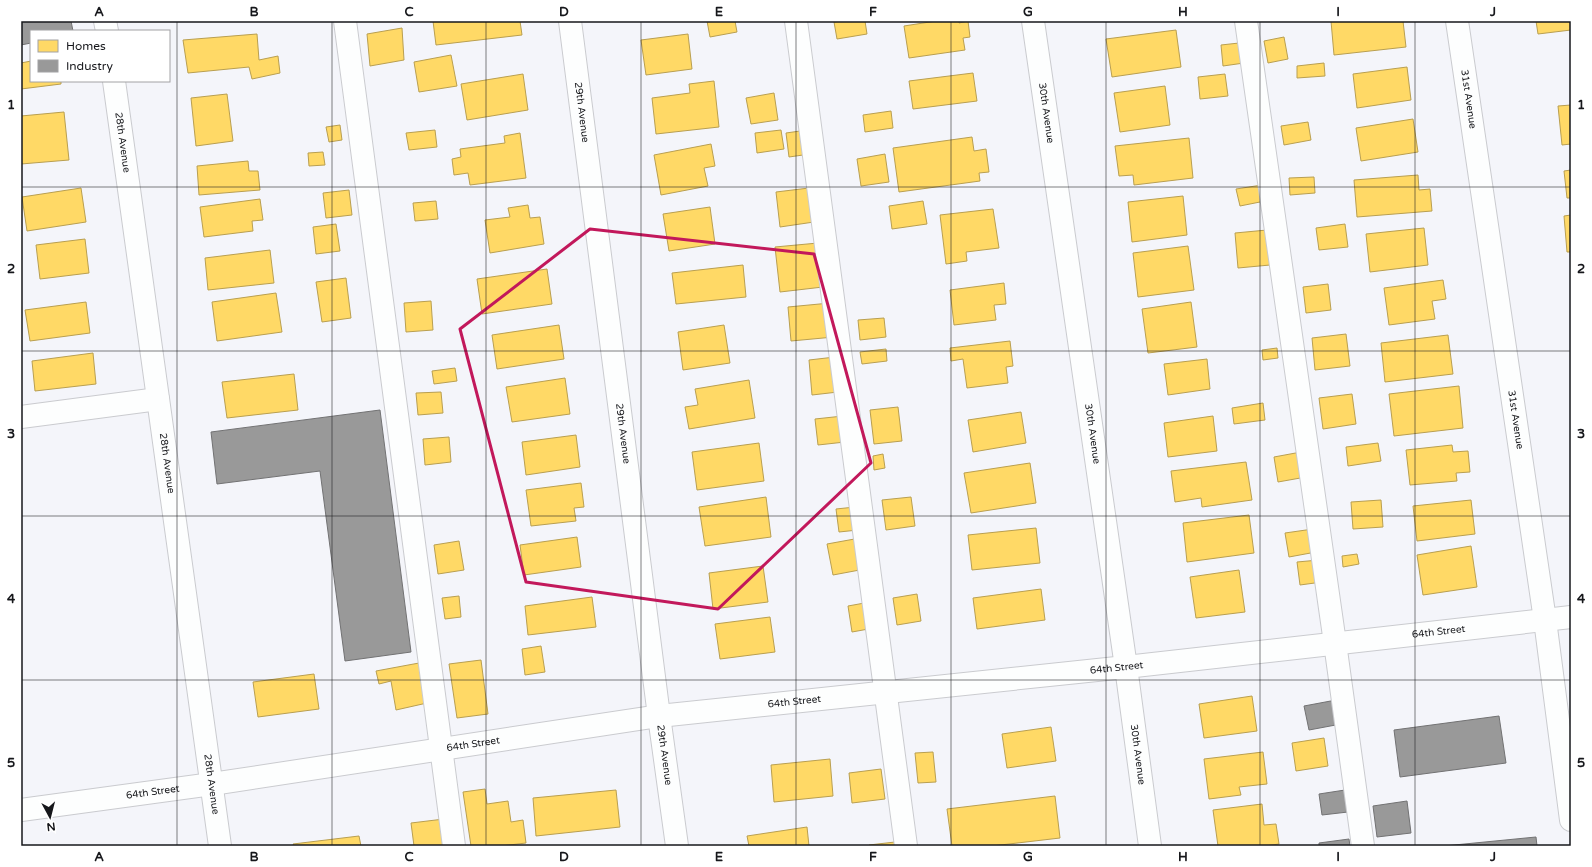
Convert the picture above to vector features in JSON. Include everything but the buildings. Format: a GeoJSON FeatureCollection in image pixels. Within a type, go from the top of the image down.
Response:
{"type":"FeatureCollection","features":[{"type":"Feature","properties":{"kind":"street"},"geometry":{"type":"LineString","coordinates":[[345,21],[454,846]]}},
{"type":"Feature","properties":{"kind":"street","name":"29th Avenue"},"geometry":{"type":"LineString","coordinates":[[570,21],[677,846]]}},
{"type":"Feature","properties":{"kind":"street"},"geometry":{"type":"LineString","coordinates":[[796,21],[884,692],[906,846]]}},
{"type":"Feature","properties":{"kind":"street","name":"30th Avenue"},"geometry":{"type":"LineString","coordinates":[[1033,21],[1126,667],[1150,846]]}},
{"type":"Feature","properties":{"kind":"street"},"geometry":{"type":"LineString","coordinates":[[1246,21],[1336,643],[1363,846]]}},
{"type":"Feature","properties":{"kind":"street","name":"31st Avenue"},"geometry":{"type":"LineString","coordinates":[[1457,21],[1545,620],[1571,820]]}},
{"type":"Feature","properties":{"kind":"street","name":"28th Avenue"},"geometry":{"type":"LineString","coordinates":[[114,82],[220,846]]}},
{"type":"Feature","properties":{"kind":"street"},"geometry":{"type":"LineString","coordinates":[[21,418],[158,399]]}},
{"type":"Feature","properties":{"kind":"street","name":"64th Street"},"geometry":{"type":"LineString","coordinates":[[21,810],[212,784],[659,716],[1126,667],[1571,617]]}},
{"type":"Feature","properties":{"kind":"highlighted area"},"geometry":{"type":"Polygon","coordinates":[[[590,229],[814,254],[871,463],[718,609],[526,582],[460,329],[590,229]]]}}]}
